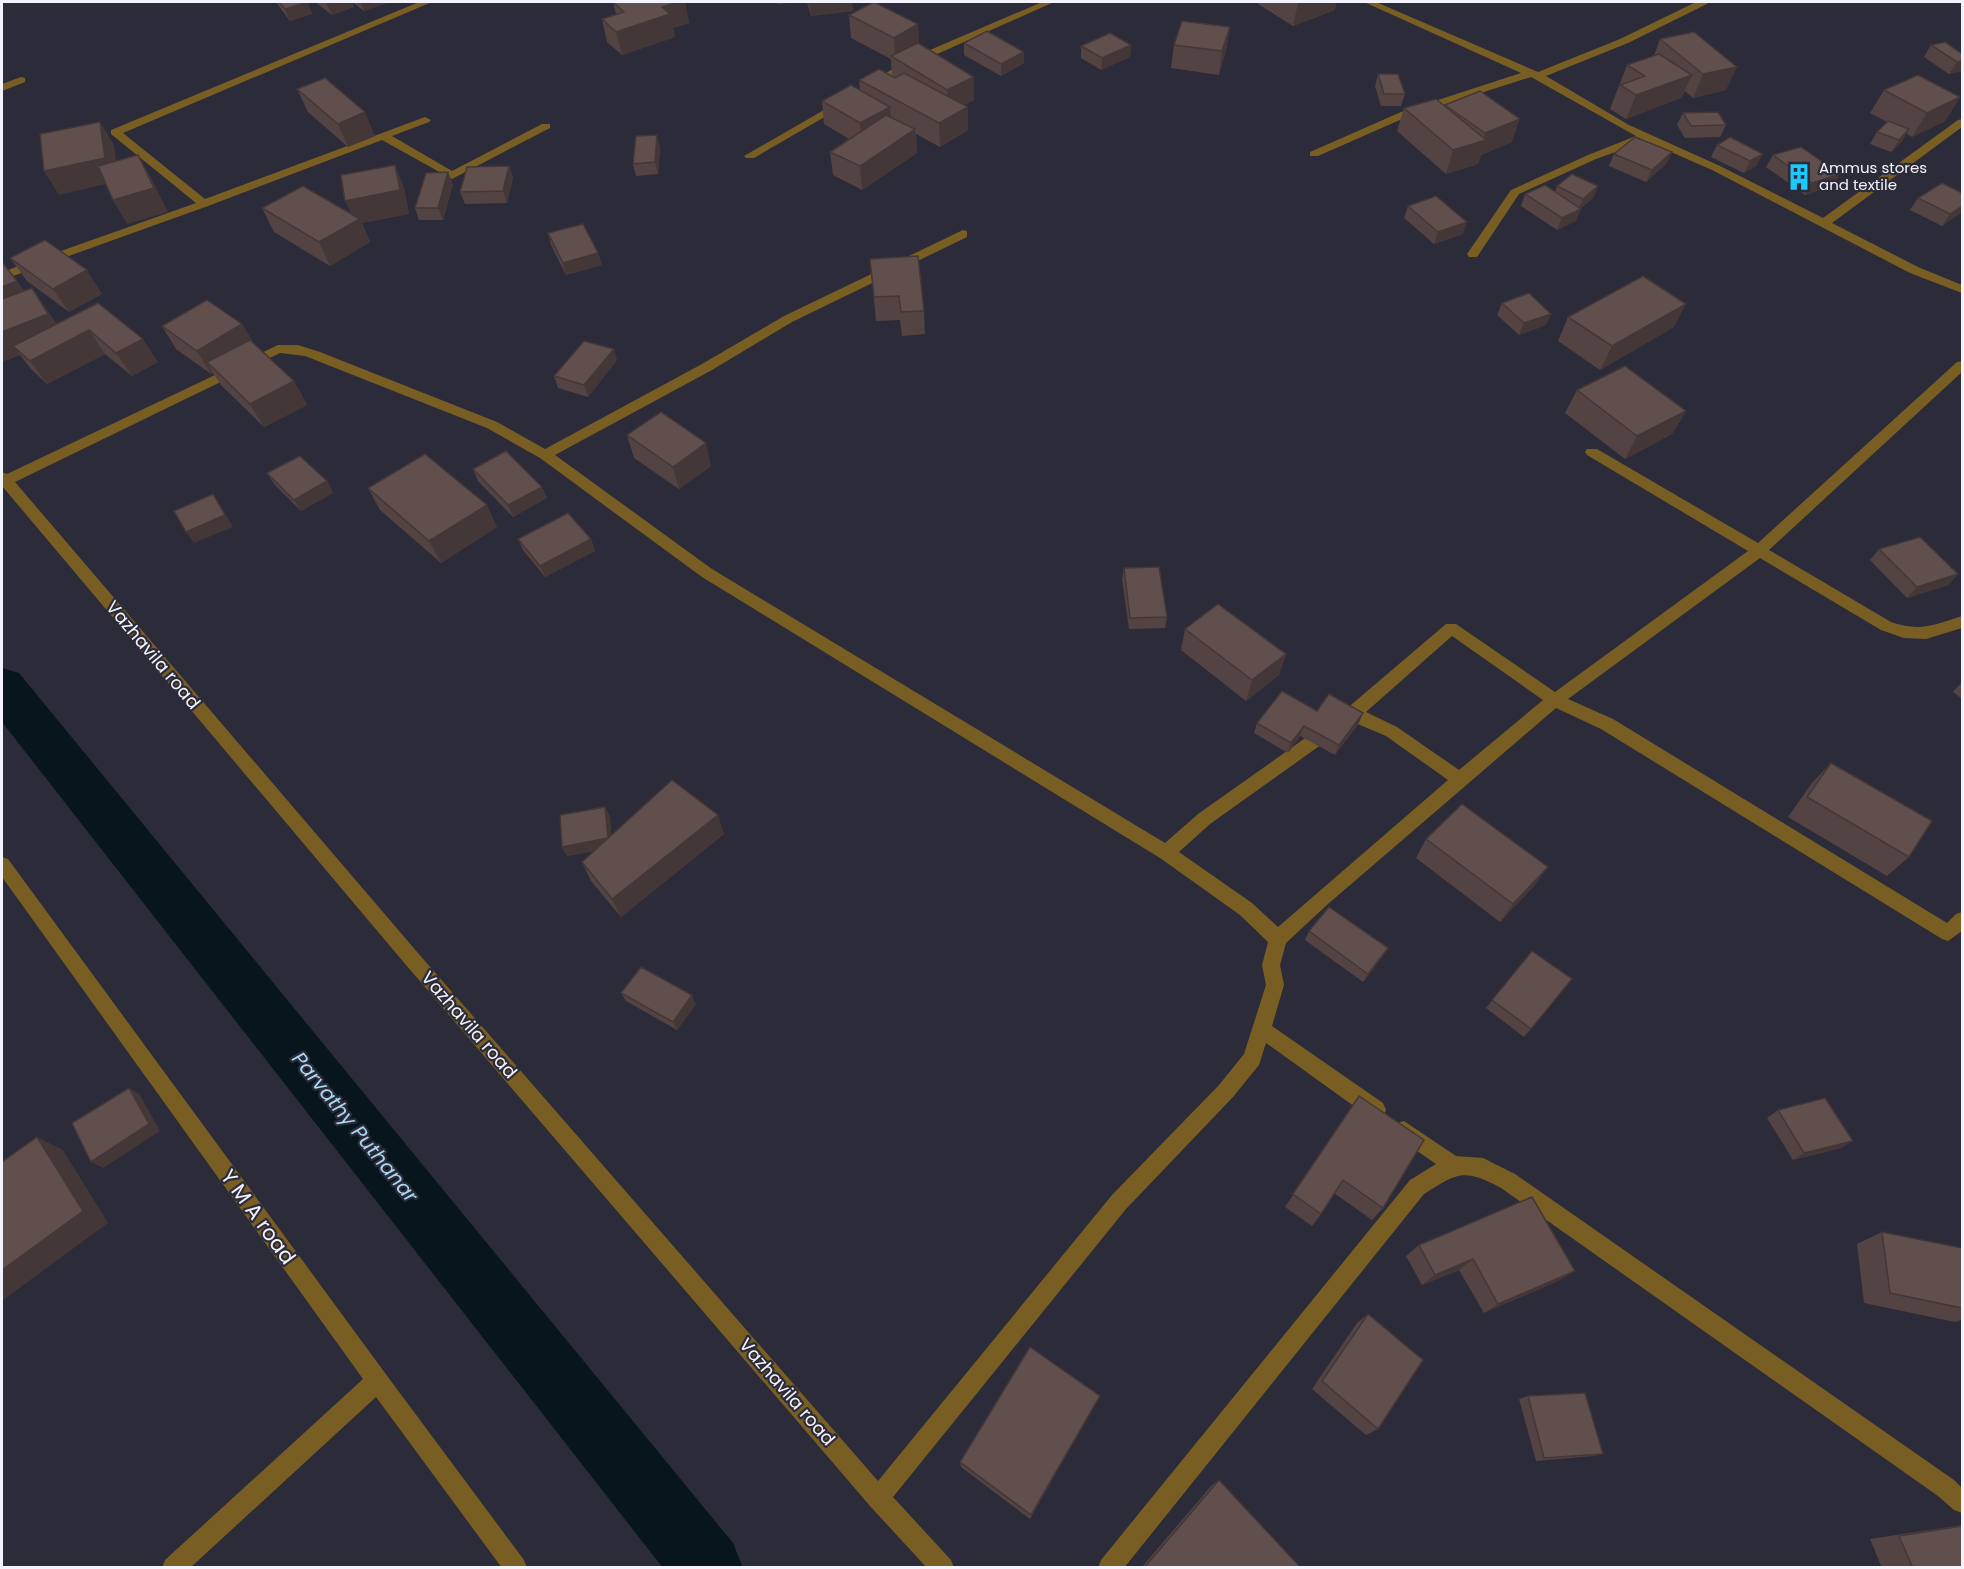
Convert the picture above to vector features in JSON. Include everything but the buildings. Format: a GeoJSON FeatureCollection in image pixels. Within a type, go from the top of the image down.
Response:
{"type":"FeatureCollection","features":[{"type":"Feature","properties":{"kind":"street"},"geometry":{"type":"LineString","coordinates":[[204,204],[115,132],[406,5],[427,2]]}},
{"type":"Feature","properties":{"kind":"street"},"geometry":{"type":"LineString","coordinates":[[750,156],[913,61],[1049,2]]}},
{"type":"Feature","properties":{"kind":"street"},"geometry":{"type":"LineString","coordinates":[[1369,2],[1534,75],[1625,127],[1716,168],[1914,270],[1962,290]]}},
{"type":"Feature","properties":{"kind":"street"},"geometry":{"type":"LineString","coordinates":[[1314,154],[1405,114],[1534,75],[1623,41],[1703,2]]}},
{"type":"Feature","properties":{"kind":"street"},"geometry":{"type":"LineString","coordinates":[[2,88],[21,81]]}},
{"type":"Feature","properties":{"kind":"street"},"geometry":{"type":"LineString","coordinates":[[2,276],[204,204],[425,120]]}},
{"type":"Feature","properties":{"kind":"street"},"geometry":{"type":"LineString","coordinates":[[1823,224],[1962,122]]}},
{"type":"Feature","properties":{"kind":"street"},"geometry":{"type":"LineString","coordinates":[[383,136],[452,176],[546,126]]}},
{"type":"Feature","properties":{"kind":"street"},"geometry":{"type":"LineString","coordinates":[[1473,254],[1515,192],[1592,157],[1646,137]]}},
{"type":"Feature","properties":{"kind":"street"},"geometry":{"type":"LineString","coordinates":[[545,455],[706,367],[788,319],[963,234]]}},
{"type":"Feature","properties":{"kind":"street"},"geometry":{"type":"LineString","coordinates":[[3,479],[278,349],[294,348],[311,351],[328,361],[492,424],[545,455],[707,573],[1166,853],[1246,909],[1278,939]]}},
{"type":"Feature","properties":{"kind":"street"},"geometry":{"type":"LineString","coordinates":[[878,1498],[1119,1202],[1226,1090],[1252,1059],[1275,985],[1271,965],[1278,939],[1312,906],[1460,780],[1504,738],[1759,551],[1962,365]]}},
{"type":"Feature","properties":{"kind":"street"},"geometry":{"type":"LineString","coordinates":[[1592,452],[1886,626],[1909,634],[1926,633],[1962,622]]}},
{"type":"Feature","properties":{"kind":"street","name":"Vazhavila road"},"geometry":{"type":"LineString","coordinates":[[3,479],[412,959],[878,1498],[943,1568]]}},
{"type":"Feature","properties":{"kind":"street"},"geometry":{"type":"LineString","coordinates":[[1166,853],[1204,819],[1351,715],[1451,628],[1555,700],[1607,724],[1948,933],[1962,920]]}},
{"type":"Feature","properties":{"kind":"street"},"geometry":{"type":"LineString","coordinates":[[1351,715],[1370,720],[1391,731],[1460,780]]}},
{"type":"Feature","properties":{"kind":"street","name":"Y M A road"},"geometry":{"type":"LineString","coordinates":[[2,864],[377,1381],[516,1568]]}},
{"type":"Feature","properties":{"kind":"street"},"geometry":{"type":"LineString","coordinates":[[1261,1029],[1453,1165],[1484,1168],[1508,1181],[1946,1488],[1962,1502]]}},
{"type":"Feature","properties":{"kind":"street"},"geometry":{"type":"LineString","coordinates":[[1109,1568],[1417,1187],[1453,1165]]}},
{"type":"Feature","properties":{"kind":"street"},"geometry":{"type":"LineString","coordinates":[[173,1568],[377,1381]]}},
{"type":"Feature","properties":{"kind":"waterway","name":"Parvathy Puthanar"},"geometry":{"type":"LineString","coordinates":[[2,687],[708,1568]]}},
{"type":"Feature","properties":{"kind":"place","name":"Ammus stores and textile"},"geometry":{"type":"Point","coordinates":[1799,177]}}]}
